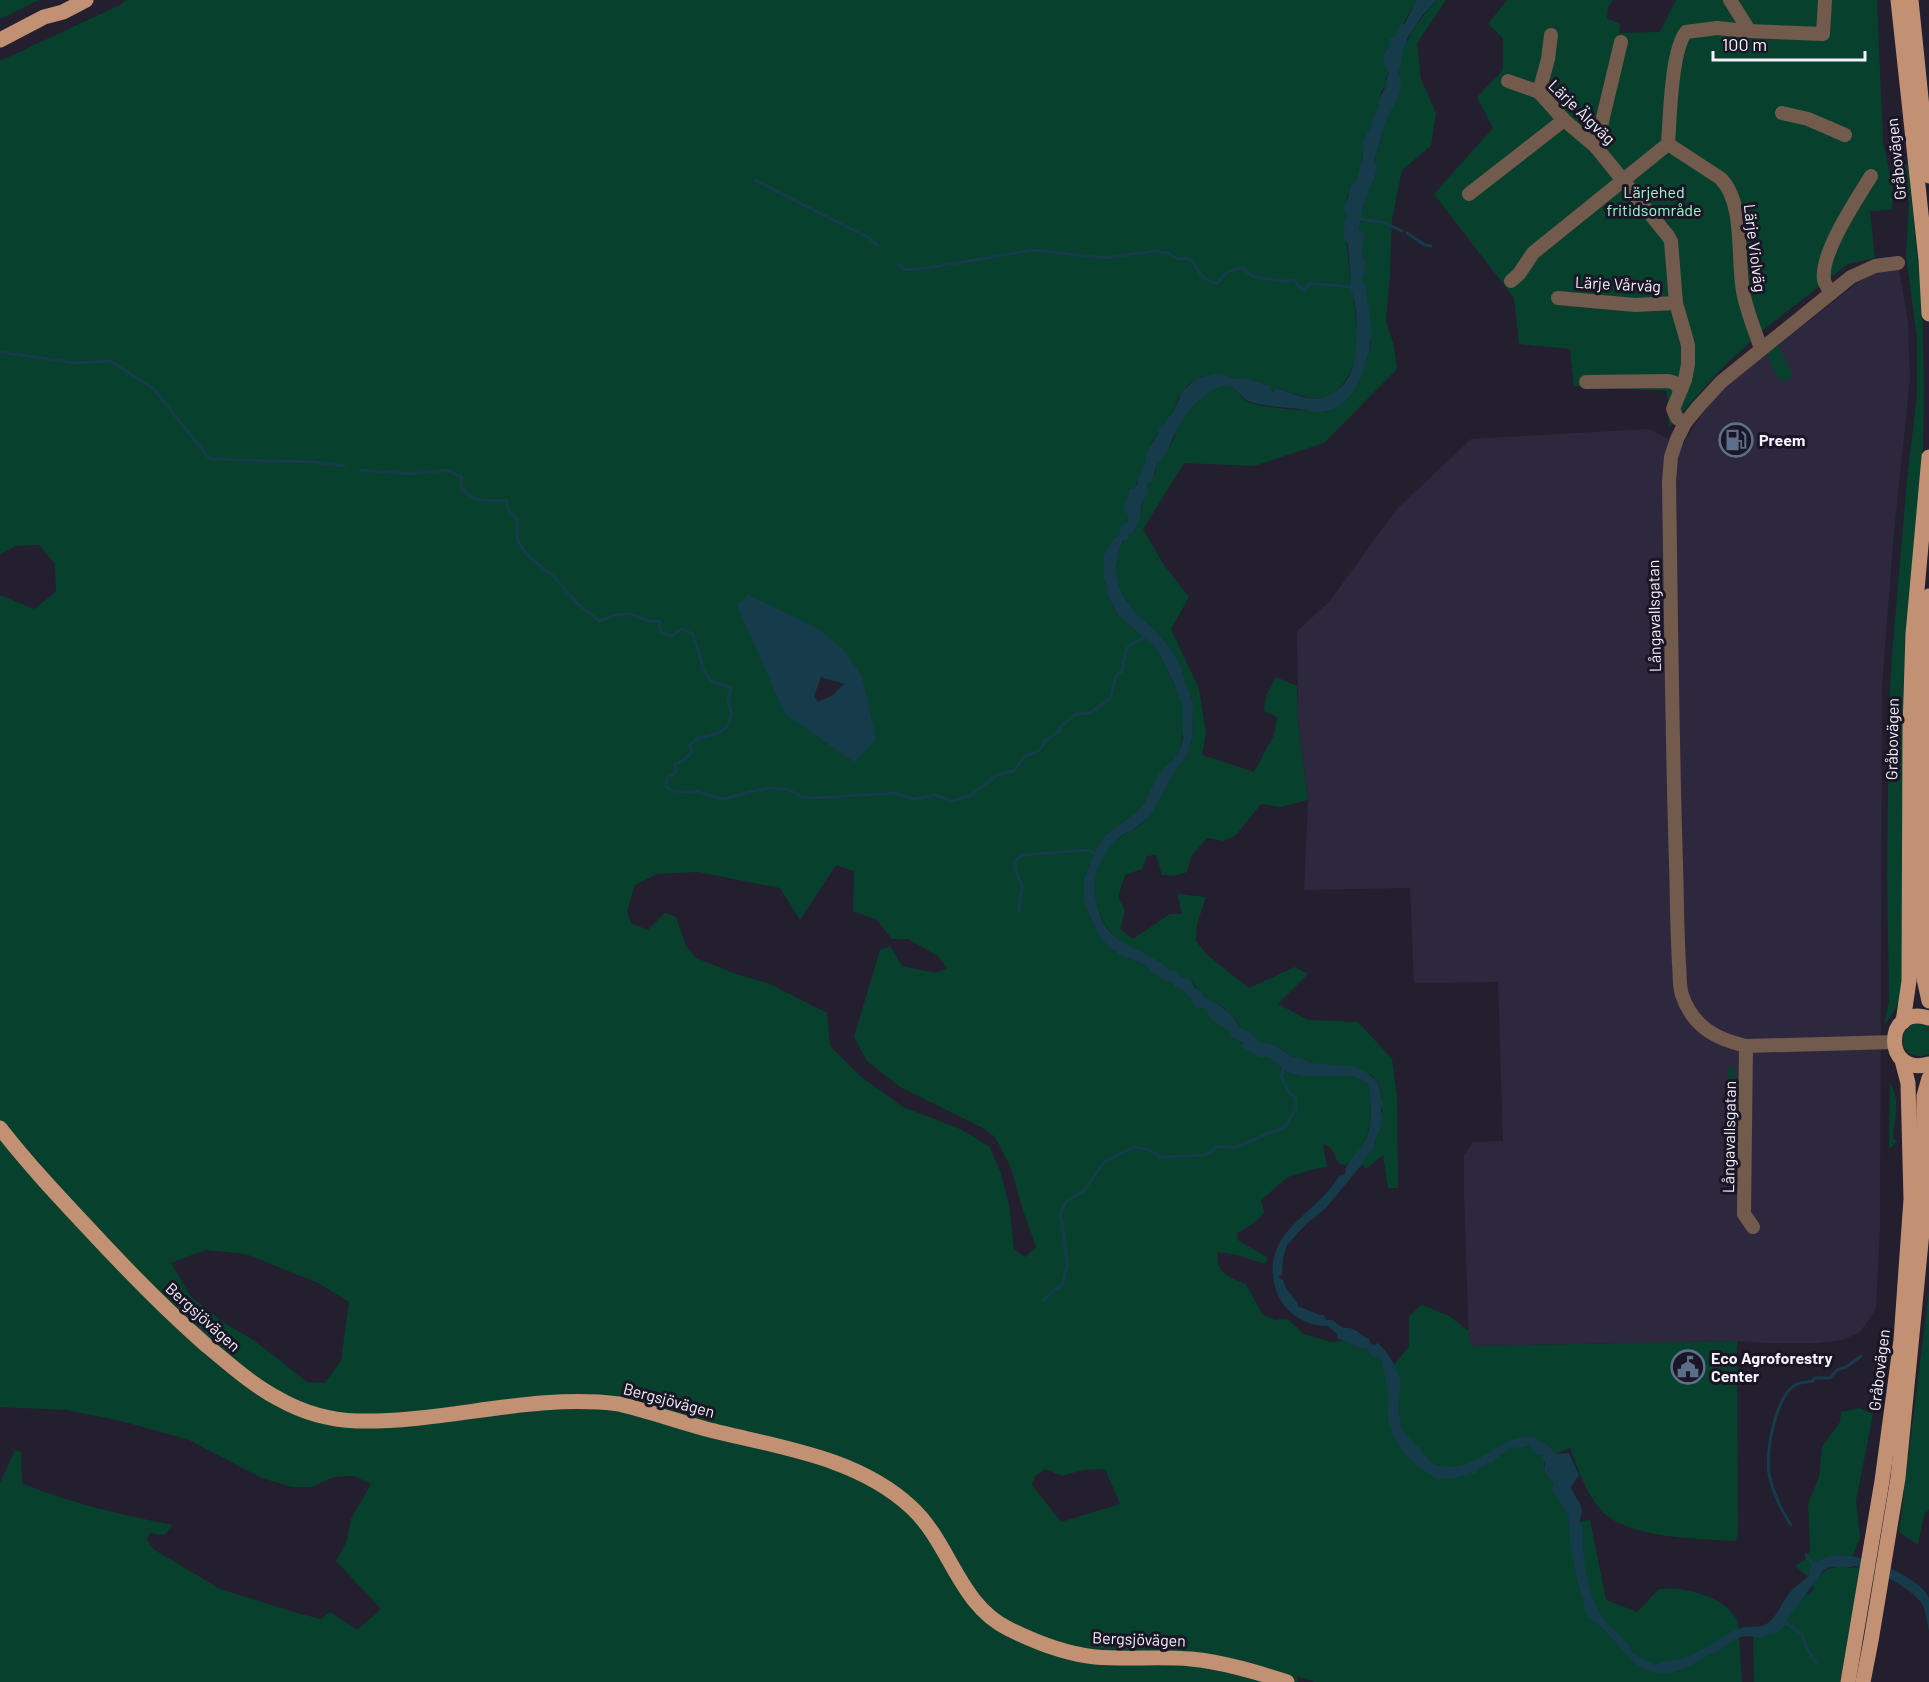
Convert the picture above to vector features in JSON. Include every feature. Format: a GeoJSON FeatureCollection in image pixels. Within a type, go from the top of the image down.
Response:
{"type":"FeatureCollection","features":[{"type":"Feature","properties":{"kind":"main road"},"geometry":{"type":"LineString","coordinates":[[0,40],[44,17],[65,0]]}},
{"type":"Feature","properties":{"kind":"main road"},"geometry":{"type":"LineString","coordinates":[[44,17],[63,12],[86,0]]}},
{"type":"Feature","properties":{"kind":"main road","name":"Gråbovägen"},"geometry":{"type":"LineString","coordinates":[[1898,0],[1926,260],[1929,314]]}},
{"type":"Feature","properties":{"kind":"main road","name":"Gråbovägen"},"geometry":{"type":"LineString","coordinates":[[1911,0],[1929,176]]}},
{"type":"Feature","properties":{"kind":"main road","name":"Gråbovägen"},"geometry":{"type":"LineString","coordinates":[[1848,1682],[1882,1481],[1901,1340],[1911,1218],[1908,1083],[1894,1042],[1896,1031],[1903,1022],[1909,981],[1910,727],[1913,634],[1929,457]]}},
{"type":"Feature","properties":{"kind":"main road","name":"Gråbovägen"},"geometry":{"type":"LineString","coordinates":[[1929,596],[1926,616],[1922,739],[1922,943],[1923,974],[1929,1001]]}},
{"type":"Feature","properties":{"kind":"main road"},"geometry":{"type":"LineString","coordinates":[[1903,1022],[1916,1016],[1929,1018]]}},
{"type":"Feature","properties":{"kind":"main road"},"geometry":{"type":"LineString","coordinates":[[1902,1060],[1918,1066],[1929,1064]]}},
{"type":"Feature","properties":{"kind":"main road","name":"Gråbovägen"},"geometry":{"type":"LineString","coordinates":[[1863,1682],[1898,1478],[1922,1232],[1924,1096],[1929,1078]]}},
{"type":"Feature","properties":{"kind":"main road","name":"Bergsjövägen"},"geometry":{"type":"LineString","coordinates":[[0,1128],[95,1235],[178,1320],[255,1384],[278,1399],[298,1408],[339,1419],[370,1421],[533,1403],[606,1402],[638,1408],[705,1429],[804,1453],[861,1474],[887,1488],[906,1503],[934,1534],[973,1601],[990,1617],[1010,1629],[1051,1646],[1084,1655],[1193,1659],[1248,1670],[1287,1682]]}},
{"type":"Feature","properties":{"kind":"street"},"geometry":{"type":"LineString","coordinates":[[1730,0],[1748,32]]}},
{"type":"Feature","properties":{"kind":"street"},"geometry":{"type":"LineString","coordinates":[[1511,281],[1519,274],[1533,253],[1668,144],[1677,54],[1686,32],[1717,28],[1748,32],[1823,34],[1825,0]]}},
{"type":"Feature","properties":{"kind":"street"},"geometry":{"type":"LineString","coordinates":[[1539,92],[1548,59],[1551,35]]}},
{"type":"Feature","properties":{"kind":"street"},"geometry":{"type":"LineString","coordinates":[[1596,147],[1621,42]]}},
{"type":"Feature","properties":{"kind":"street","name":"Lärje Älgväg"},"geometry":{"type":"LineString","coordinates":[[1508,81],[1539,92],[1564,120],[1596,147],[1671,241],[1676,303],[1689,345],[1685,380],[1673,408],[1677,418],[1684,423]]}},
{"type":"Feature","properties":{"kind":"street"},"geometry":{"type":"LineString","coordinates":[[1782,113],[1808,118],[1845,135]]}},
{"type":"Feature","properties":{"kind":"street"},"geometry":{"type":"LineString","coordinates":[[1469,194],[1564,120]]}},
{"type":"Feature","properties":{"kind":"street","name":"Lärje Violväg"},"geometry":{"type":"LineString","coordinates":[[1668,144],[1720,178],[1731,192],[1738,229],[1743,294],[1761,348]]}},
{"type":"Feature","properties":{"kind":"street"},"geometry":{"type":"LineString","coordinates":[[1831,293],[1824,282],[1829,253],[1846,214],[1871,176]]}},
{"type":"Feature","properties":{"kind":"street","name":"Långavallsgatan"},"geometry":{"type":"LineString","coordinates":[[1894,1042],[1746,1046],[1720,1038],[1701,1026],[1682,994],[1678,941],[1672,714],[1669,482],[1671,457],[1684,423],[1721,382],[1851,277],[1875,266],[1898,262]]}},
{"type":"Feature","properties":{"kind":"street","name":"Lärje Vårväg"},"geometry":{"type":"LineString","coordinates":[[1558,298],[1635,305],[1676,303]]}},
{"type":"Feature","properties":{"kind":"street"},"geometry":{"type":"LineString","coordinates":[[1586,382],[1668,381],[1675,383],[1680,390]]}},
{"type":"Feature","properties":{"kind":"street","name":"Långavallsgatan"},"geometry":{"type":"LineString","coordinates":[[1746,1046],[1744,1214],[1753,1227]]}},
{"type":"Feature","properties":{"kind":"shaded area"},"geometry":{"type":"Polygon","coordinates":[[[1898,262],[1908,322],[1910,379],[1894,532],[1882,685],[1880,1226],[1876,1309],[1860,1332],[1843,1340],[1817,1343],[1737,1341],[1469,1346],[1464,1155],[1473,1142],[1503,1141],[1498,982],[1414,983],[1410,888],[1304,890],[1308,800],[1298,721],[1297,631],[1329,602],[1396,510],[1471,439],[1649,429],[1682,446],[1704,410],[1728,384],[1865,277],[1898,262]]]}},
{"type":"Feature","properties":{"kind":"green space"},"geometry":{"type":"Polygon","coordinates":[[[0,0],[39,0],[0,19],[0,0]]]}},
{"type":"Feature","properties":{"kind":"green space"},"geometry":{"type":"Polygon","coordinates":[[[126,0],[1417,0],[1396,36],[1390,38],[1390,45],[1383,56],[1390,73],[1386,77],[1385,87],[1381,92],[1374,125],[1369,129],[1362,143],[1363,160],[1344,209],[1348,217],[1345,229],[1351,284],[1349,286],[1352,291],[1357,328],[1356,353],[1348,376],[1334,393],[1322,398],[1302,396],[1277,388],[1272,394],[1270,386],[1245,378],[1236,379],[1219,374],[1202,377],[1189,384],[1178,399],[1172,414],[1152,442],[1147,453],[1146,464],[1134,489],[1131,488],[1127,513],[1128,523],[1103,556],[1103,577],[1107,594],[1118,615],[1155,646],[1180,696],[1184,726],[1180,749],[1174,759],[1165,766],[1144,804],[1105,835],[1094,853],[1084,879],[1089,914],[1100,938],[1110,948],[1121,956],[1144,964],[1151,972],[1166,981],[1171,981],[1175,987],[1183,990],[1207,1009],[1219,1025],[1232,1031],[1231,1037],[1268,1057],[1287,1072],[1301,1076],[1353,1076],[1368,1084],[1369,1128],[1363,1145],[1356,1154],[1346,1165],[1339,1164],[1331,1148],[1323,1144],[1327,1167],[1288,1177],[1261,1200],[1264,1213],[1254,1223],[1237,1233],[1238,1240],[1268,1258],[1265,1264],[1218,1252],[1221,1270],[1229,1277],[1246,1284],[1262,1314],[1275,1320],[1287,1319],[1304,1334],[1332,1342],[1344,1341],[1362,1349],[1367,1348],[1382,1360],[1386,1375],[1409,1346],[1409,1316],[1422,1305],[1449,1316],[1469,1331],[1470,1346],[1737,1341],[1738,1533],[1736,1540],[1699,1539],[1643,1532],[1612,1519],[1600,1509],[1591,1496],[1580,1474],[1571,1447],[1544,1460],[1544,1469],[1553,1480],[1558,1497],[1568,1515],[1568,1523],[1590,1520],[1606,1600],[1637,1612],[1659,1589],[1685,1590],[1718,1601],[1738,1621],[1742,1682],[1315,1682],[1297,1676],[1298,1682],[0,1682],[0,1483],[15,1450],[21,1452],[22,1483],[96,1508],[173,1525],[164,1535],[150,1533],[146,1539],[153,1549],[220,1589],[321,1619],[330,1612],[357,1630],[381,1609],[336,1561],[346,1543],[351,1519],[371,1484],[354,1476],[334,1477],[311,1487],[292,1487],[262,1478],[189,1440],[121,1421],[66,1410],[0,1407],[0,595],[34,609],[56,592],[55,564],[39,545],[15,546],[0,555],[0,61],[120,5],[126,0]],[[817,628],[785,714],[876,740],[817,628]],[[836,865],[800,920],[780,888],[698,872],[657,874],[635,885],[627,911],[631,923],[648,930],[665,913],[676,917],[686,946],[696,958],[733,973],[770,984],[827,1013],[830,1046],[860,1076],[903,1107],[960,1129],[989,1146],[1000,1171],[1009,1204],[1014,1249],[1025,1257],[1036,1247],[1012,1170],[995,1137],[981,1127],[900,1087],[867,1061],[854,1037],[880,950],[890,946],[902,966],[936,973],[947,968],[938,956],[908,939],[892,939],[877,920],[853,911],[854,871],[836,865]],[[205,1250],[171,1263],[191,1297],[226,1324],[255,1341],[307,1382],[325,1383],[341,1361],[349,1302],[318,1283],[246,1254],[205,1250]],[[1045,1469],[1035,1476],[1032,1485],[1061,1522],[1120,1504],[1105,1469],[1083,1470],[1062,1476],[1045,1469]]]}},
{"type":"Feature","properties":{"kind":"green space"},"geometry":{"type":"Polygon","coordinates":[[[1437,0],[1446,0],[1417,43],[1421,79],[1436,113],[1431,146],[1402,170],[1392,219],[1386,321],[1394,346],[1397,369],[1324,443],[1254,466],[1184,463],[1143,529],[1164,565],[1189,597],[1171,629],[1199,689],[1206,733],[1202,755],[1254,772],[1274,735],[1277,717],[1264,711],[1266,696],[1276,677],[1297,686],[1298,721],[1308,800],[1280,807],[1261,804],[1236,835],[1224,841],[1207,838],[1192,855],[1187,872],[1175,876],[1162,875],[1156,855],[1147,856],[1142,869],[1125,875],[1118,897],[1125,910],[1120,929],[1133,939],[1170,914],[1182,914],[1177,894],[1206,897],[1197,924],[1196,941],[1207,955],[1249,988],[1295,967],[1308,974],[1278,1004],[1308,1020],[1358,1022],[1392,1059],[1397,1097],[1398,1188],[1388,1188],[1383,1155],[1366,1169],[1362,1164],[1372,1152],[1380,1130],[1382,1110],[1378,1082],[1371,1075],[1311,1063],[1295,1058],[1273,1044],[1258,1042],[1239,1027],[1237,1021],[1228,1014],[1226,1009],[1203,996],[1190,979],[1169,971],[1115,937],[1105,925],[1098,911],[1094,889],[1095,874],[1104,855],[1112,843],[1127,832],[1131,835],[1130,832],[1144,822],[1177,766],[1188,755],[1192,738],[1193,704],[1180,665],[1156,631],[1136,613],[1122,595],[1115,571],[1120,548],[1129,533],[1133,533],[1143,501],[1148,495],[1147,482],[1155,475],[1157,463],[1169,449],[1181,420],[1206,395],[1217,388],[1227,386],[1234,388],[1248,402],[1276,408],[1328,412],[1366,364],[1371,343],[1367,285],[1360,281],[1365,272],[1362,254],[1364,237],[1359,229],[1363,206],[1378,168],[1374,161],[1385,123],[1400,91],[1398,73],[1407,41],[1416,25],[1437,0]]]}},
{"type":"Feature","properties":{"kind":"green space","name":"Lärjehed fritidsområde"},"geometry":{"type":"Polygon","coordinates":[[[1507,0],[1613,0],[1608,7],[1607,18],[1620,24],[1619,33],[1660,32],[1676,0],[1877,0],[1883,142],[1893,187],[1892,210],[1870,211],[1875,258],[1848,264],[1762,331],[1722,368],[1669,427],[1667,391],[1574,386],[1570,349],[1519,344],[1514,298],[1434,194],[1493,128],[1477,97],[1503,70],[1503,38],[1488,24],[1507,0]]]}},
{"type":"Feature","properties":{"kind":"green space"},"geometry":{"type":"Polygon","coordinates":[[[1908,164],[1922,303],[1923,450],[1907,617],[1903,693],[1904,966],[1897,1004],[1884,1024],[1889,1001],[1887,876],[1889,707],[1907,480],[1917,395],[1917,338],[1906,255],[1909,203],[1899,165],[1908,164]]]}},
{"type":"Feature","properties":{"kind":"green space"},"geometry":{"type":"Polygon","coordinates":[[[1778,345],[1793,376],[1784,382],[1773,369],[1768,353],[1778,345]]]}},
{"type":"Feature","properties":{"kind":"green space"},"geometry":{"type":"Polygon","coordinates":[[[1916,1023],[1929,1026],[1929,1054],[1913,1055],[1904,1046],[1904,1034],[1916,1023]]]}},
{"type":"Feature","properties":{"kind":"green space"},"geometry":{"type":"Polygon","coordinates":[[[1735,1065],[1735,1133],[1729,1131],[1728,1069],[1735,1065]]]}},
{"type":"Feature","properties":{"kind":"green space"},"geometry":{"type":"Polygon","coordinates":[[[1890,1083],[1896,1103],[1893,1139],[1898,1141],[1889,1149],[1890,1083]]]}},
{"type":"Feature","properties":{"kind":"green space"},"geometry":{"type":"Polygon","coordinates":[[[1929,1290],[1929,1509],[1924,1515],[1918,1545],[1899,1532],[1929,1290]]]}},
{"type":"Feature","properties":{"kind":"green space"},"geometry":{"type":"Polygon","coordinates":[[[1859,1408],[1873,1414],[1856,1501],[1860,1537],[1853,1556],[1833,1555],[1808,1577],[1795,1566],[1805,1560],[1810,1552],[1808,1504],[1819,1477],[1822,1447],[1840,1422],[1841,1412],[1859,1408]]]}},
{"type":"Feature","properties":{"kind":"green space"},"geometry":{"type":"Polygon","coordinates":[[[1841,1566],[1860,1567],[1840,1682],[1754,1682],[1753,1637],[1762,1639],[1765,1635],[1785,1625],[1792,1628],[1786,1621],[1806,1592],[1809,1595],[1814,1588],[1812,1585],[1824,1572],[1841,1566]]]}},
{"type":"Feature","properties":{"kind":"water"},"geometry":{"type":"Polygon","coordinates":[[[1417,0],[1437,0],[1421,17],[1407,39],[1398,73],[1400,91],[1387,118],[1374,160],[1378,168],[1363,206],[1359,229],[1364,237],[1362,254],[1365,272],[1361,281],[1367,285],[1371,337],[1366,364],[1358,384],[1345,401],[1324,412],[1256,403],[1247,400],[1233,388],[1225,386],[1208,394],[1181,420],[1167,453],[1157,464],[1152,481],[1147,483],[1148,495],[1143,501],[1138,523],[1120,548],[1115,571],[1122,595],[1136,613],[1156,631],[1180,665],[1193,704],[1192,738],[1188,755],[1177,767],[1150,816],[1130,832],[1131,835],[1127,832],[1117,839],[1103,857],[1095,880],[1099,913],[1104,924],[1117,939],[1167,967],[1169,971],[1174,970],[1181,977],[1190,979],[1203,996],[1229,1013],[1239,1027],[1250,1033],[1258,1042],[1273,1044],[1294,1058],[1301,1058],[1311,1063],[1352,1066],[1363,1070],[1378,1082],[1383,1106],[1381,1108],[1382,1122],[1372,1152],[1368,1154],[1326,1208],[1306,1224],[1287,1245],[1282,1274],[1279,1278],[1283,1280],[1298,1307],[1324,1315],[1326,1320],[1332,1320],[1343,1328],[1354,1330],[1369,1339],[1370,1343],[1374,1345],[1378,1343],[1387,1353],[1401,1382],[1398,1409],[1402,1430],[1432,1463],[1455,1467],[1468,1464],[1503,1444],[1526,1437],[1538,1439],[1538,1442],[1542,1441],[1556,1454],[1569,1453],[1579,1475],[1571,1487],[1582,1511],[1579,1522],[1583,1527],[1584,1562],[1589,1586],[1603,1618],[1632,1653],[1655,1665],[1694,1654],[1741,1628],[1765,1625],[1774,1617],[1789,1593],[1808,1577],[1810,1568],[1815,1562],[1833,1555],[1853,1556],[1894,1570],[1913,1581],[1924,1590],[1929,1598],[1929,1631],[1922,1604],[1902,1586],[1863,1567],[1832,1567],[1822,1572],[1787,1619],[1793,1628],[1785,1625],[1776,1634],[1765,1635],[1762,1639],[1748,1636],[1739,1638],[1685,1668],[1669,1673],[1652,1672],[1634,1663],[1605,1630],[1587,1616],[1570,1543],[1568,1515],[1552,1489],[1553,1481],[1544,1469],[1542,1455],[1537,1455],[1532,1451],[1530,1445],[1511,1447],[1491,1463],[1488,1462],[1484,1467],[1478,1468],[1475,1474],[1470,1472],[1467,1477],[1462,1475],[1453,1479],[1439,1480],[1415,1465],[1414,1461],[1397,1444],[1388,1417],[1390,1403],[1382,1360],[1371,1355],[1367,1348],[1362,1349],[1337,1338],[1337,1334],[1328,1326],[1315,1325],[1298,1318],[1288,1310],[1278,1294],[1273,1275],[1274,1259],[1279,1245],[1297,1221],[1320,1200],[1339,1176],[1345,1174],[1349,1162],[1366,1139],[1371,1116],[1368,1084],[1353,1076],[1301,1076],[1287,1072],[1268,1057],[1260,1057],[1242,1047],[1243,1043],[1231,1037],[1231,1031],[1212,1020],[1207,1009],[1194,1007],[1191,997],[1175,987],[1171,981],[1166,981],[1151,972],[1144,964],[1121,956],[1110,948],[1100,938],[1084,899],[1084,879],[1094,853],[1105,835],[1144,804],[1158,775],[1174,759],[1183,739],[1183,708],[1174,683],[1154,646],[1118,615],[1107,594],[1103,577],[1103,556],[1114,539],[1119,536],[1121,526],[1128,523],[1127,513],[1123,509],[1131,488],[1134,489],[1138,483],[1137,478],[1142,473],[1142,466],[1146,464],[1147,452],[1160,426],[1172,414],[1183,391],[1195,380],[1219,373],[1270,386],[1272,393],[1276,388],[1316,399],[1335,392],[1349,376],[1355,353],[1357,329],[1353,294],[1349,286],[1351,283],[1348,244],[1344,235],[1343,223],[1348,217],[1344,206],[1347,203],[1351,185],[1356,183],[1363,160],[1362,143],[1373,125],[1374,114],[1379,109],[1379,100],[1390,73],[1386,69],[1383,56],[1390,45],[1390,38],[1396,36],[1399,26],[1405,23],[1417,0]]]}},
{"type":"Feature","properties":{"kind":"water"},"geometry":{"type":"Polygon","coordinates":[[[748,595],[817,628],[843,649],[862,676],[876,740],[854,762],[785,714],[737,605],[748,595]],[[821,677],[814,696],[818,702],[833,695],[844,684],[821,677]]]}},
{"type":"Feature","properties":{"kind":"waterway"},"geometry":{"type":"LineString","coordinates":[[755,180],[869,238],[878,246]]}},
{"type":"Feature","properties":{"kind":"waterway"},"geometry":{"type":"LineString","coordinates":[[1360,219],[1385,223],[1402,231]]}},
{"type":"Feature","properties":{"kind":"waterway"},"geometry":{"type":"LineString","coordinates":[[1407,233],[1425,245],[1431,246]]}},
{"type":"Feature","properties":{"kind":"waterway"},"geometry":{"type":"LineString","coordinates":[[900,265],[904,270],[928,268],[1033,250],[1105,258],[1154,251],[1193,261],[1203,276],[1218,283],[1228,272],[1243,268],[1259,278],[1286,282],[1295,280],[1304,290],[1310,283],[1351,287]]}},
{"type":"Feature","properties":{"kind":"waterway"},"geometry":{"type":"LineString","coordinates":[[0,352],[76,363],[110,361],[153,388],[210,459],[314,462],[344,466]]}},
{"type":"Feature","properties":{"kind":"waterway"},"geometry":{"type":"LineString","coordinates":[[360,470],[410,474],[446,470],[462,477],[461,488],[476,499],[506,500],[509,512],[518,520],[517,539],[526,554],[553,576],[577,603],[599,621],[626,614],[649,621],[659,621],[661,633],[671,636],[682,629],[693,634],[704,671],[711,681],[731,688],[728,702],[732,715],[727,727],[716,734],[698,738],[690,745],[692,752],[683,761],[675,764],[676,773],[667,777],[666,787],[673,791],[697,792],[723,799],[767,788],[787,789],[802,797],[814,798],[896,793],[913,799],[936,795],[951,801],[970,796],[997,775],[1014,771],[1024,757],[1040,750],[1044,742],[1076,714],[1090,713],[1110,699],[1116,675],[1122,672],[1128,647],[1143,639],[1144,634]]}},
{"type":"Feature","properties":{"kind":"waterway"},"geometry":{"type":"LineString","coordinates":[[1019,910],[1022,889],[1015,868],[1016,859],[1023,855],[1088,850],[1097,854]]}},
{"type":"Feature","properties":{"kind":"waterway"},"geometry":{"type":"LineString","coordinates":[[1043,1301],[1055,1289],[1062,1286],[1067,1265],[1060,1214],[1067,1200],[1083,1192],[1104,1162],[1133,1147],[1147,1149],[1161,1157],[1206,1155],[1218,1146],[1234,1148],[1286,1126],[1296,1108],[1295,1097],[1289,1093],[1281,1076],[1284,1067]]}},
{"type":"Feature","properties":{"kind":"waterway"},"geometry":{"type":"LineString","coordinates":[[1791,1525],[1777,1500],[1769,1473],[1769,1451],[1777,1412],[1782,1401],[1795,1385],[1813,1381],[1814,1378],[1830,1378],[1837,1370],[1846,1367],[1861,1356]]}},
{"type":"Feature","properties":{"kind":"waterway"},"geometry":{"type":"LineString","coordinates":[[1806,1555],[1816,1568]]}},
{"type":"Feature","properties":{"kind":"waterway"},"geometry":{"type":"LineString","coordinates":[[1791,1626],[1802,1635],[1816,1663]]}},
{"type":"Feature","properties":{"kind":"place","name":"Preem"},"geometry":{"type":"Point","coordinates":[1736,440]}},
{"type":"Feature","properties":{"kind":"place","name":"Eco Agroforestry Center"},"geometry":{"type":"Point","coordinates":[1688,1367]}}]}
